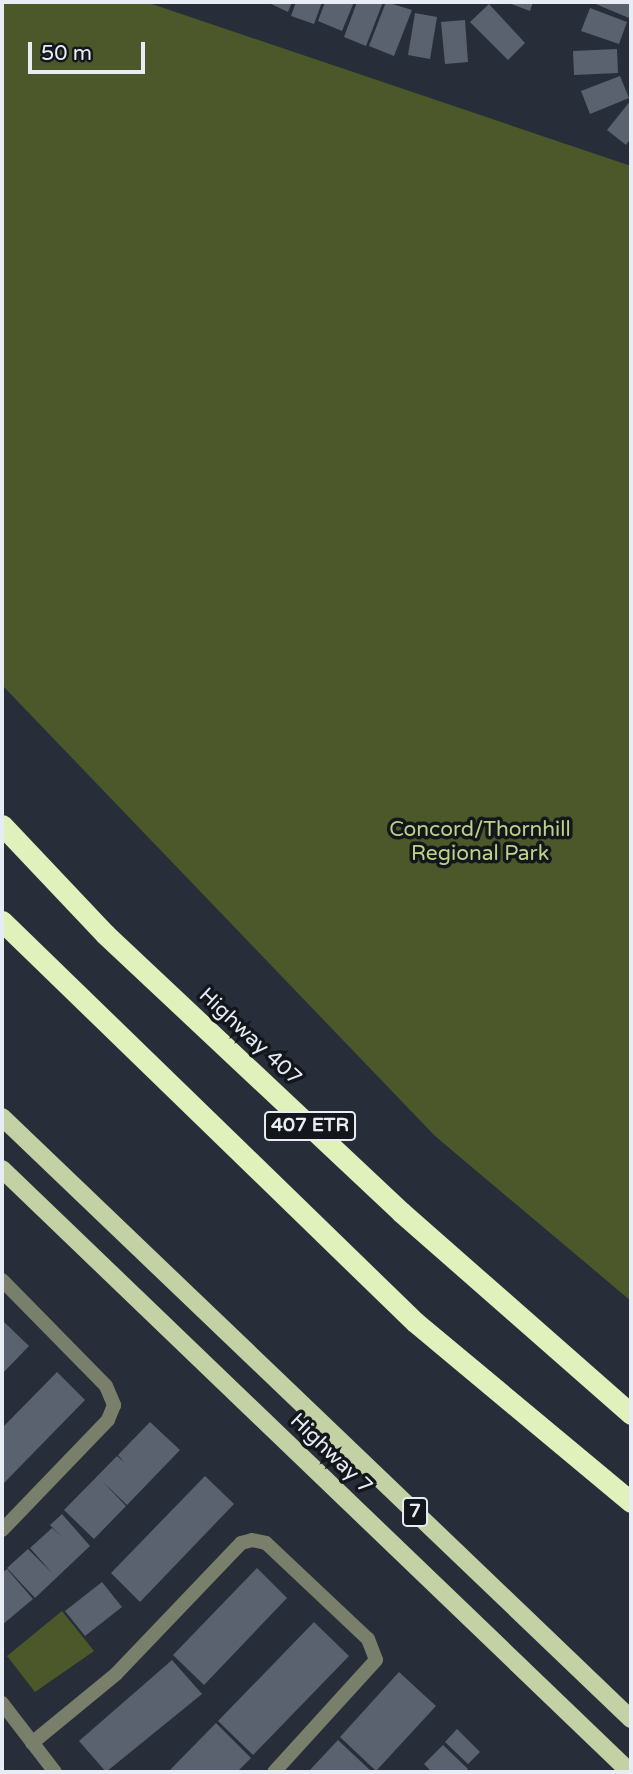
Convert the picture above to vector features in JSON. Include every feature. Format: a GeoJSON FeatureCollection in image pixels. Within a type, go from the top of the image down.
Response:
{"type":"FeatureCollection","features":[{"type":"Feature","properties":{"kind":"highway","name":"Highway 407"},"geometry":{"type":"LineString","coordinates":[[2,825],[105,934],[401,1212],[631,1414]]}},
{"type":"Feature","properties":{"kind":"highway","name":"407 ETR"},"geometry":{"type":"LineString","coordinates":[[2,921],[415,1322],[631,1502]]}},
{"type":"Feature","properties":{"kind":"main road","name":"Highway 7"},"geometry":{"type":"LineString","coordinates":[[2,1117],[631,1719]]}},
{"type":"Feature","properties":{"kind":"main road","name":"Highway 7"},"geometry":{"type":"LineString","coordinates":[[2,1169],[630,1772]]}},
{"type":"Feature","properties":{"kind":"street"},"geometry":{"type":"LineString","coordinates":[[2,1280],[106,1386],[114,1405],[108,1420],[2,1530]]}},
{"type":"Feature","properties":{"kind":"street"},"geometry":{"type":"LineString","coordinates":[[32,1743],[117,1673],[241,1544],[252,1540],[266,1543],[368,1639],[376,1660],[274,1772]]}},
{"type":"Feature","properties":{"kind":"street"},"geometry":{"type":"LineString","coordinates":[[2,1703],[55,1772]]}},
{"type":"Feature","properties":{"kind":"green space","name":"Concord/Thornhill Regional Park"},"geometry":{"type":"Polygon","coordinates":[[[2,2],[146,2],[631,166],[631,1301],[435,1136],[2,685],[2,2]]]}},
{"type":"Feature","properties":{"kind":"green space"},"geometry":{"type":"Polygon","coordinates":[[[62,1611],[94,1651],[35,1692],[7,1656],[62,1611]]]}},
{"type":"Feature","properties":{"kind":"building"},"geometry":{"type":"Polygon","coordinates":[[[267,2],[292,2],[288,12],[267,2]]]}},
{"type":"Feature","properties":{"kind":"building"},"geometry":{"type":"Polygon","coordinates":[[[296,2],[322,2],[314,24],[291,16],[296,2]]]}},
{"type":"Feature","properties":{"kind":"building"},"geometry":{"type":"Polygon","coordinates":[[[325,2],[354,2],[342,31],[318,21],[325,2]]]}},
{"type":"Feature","properties":{"kind":"building"},"geometry":{"type":"Polygon","coordinates":[[[357,2],[383,2],[366,46],[344,37],[357,2]]]}},
{"type":"Feature","properties":{"kind":"building"},"geometry":{"type":"Polygon","coordinates":[[[386,2],[412,10],[394,56],[369,46],[386,2]]]}},
{"type":"Feature","properties":{"kind":"building"},"geometry":{"type":"Polygon","coordinates":[[[506,2],[533,2],[530,11],[506,2]]]}},
{"type":"Feature","properties":{"kind":"building"},"geometry":{"type":"Polygon","coordinates":[[[591,2],[631,2],[629,18],[591,2]]]}},
{"type":"Feature","properties":{"kind":"building"},"geometry":{"type":"Polygon","coordinates":[[[489,4],[525,43],[508,60],[470,22],[489,4]]]}},
{"type":"Feature","properties":{"kind":"building"},"geometry":{"type":"Polygon","coordinates":[[[590,8],[627,22],[619,44],[581,31],[590,8]]]}},
{"type":"Feature","properties":{"kind":"building"},"geometry":{"type":"Polygon","coordinates":[[[415,13],[437,17],[430,59],[408,55],[415,13]]]}},
{"type":"Feature","properties":{"kind":"building"},"geometry":{"type":"Polygon","coordinates":[[[465,20],[468,62],[445,64],[441,22],[465,20]]]}},
{"type":"Feature","properties":{"kind":"building"},"geometry":{"type":"Polygon","coordinates":[[[617,49],[618,73],[574,75],[573,51],[617,49]]]}},
{"type":"Feature","properties":{"kind":"building"},"geometry":{"type":"Polygon","coordinates":[[[620,76],[629,98],[590,114],[581,91],[620,76]]]}},
{"type":"Feature","properties":{"kind":"building"},"geometry":{"type":"Polygon","coordinates":[[[631,100],[631,138],[626,145],[607,130],[631,100]]]}},
{"type":"Feature","properties":{"kind":"building"},"geometry":{"type":"Polygon","coordinates":[[[2,1320],[29,1346],[2,1374],[2,1320]]]}},
{"type":"Feature","properties":{"kind":"building"},"geometry":{"type":"Polygon","coordinates":[[[57,1372],[85,1400],[4,1483],[2,1428],[57,1372]]]}},
{"type":"Feature","properties":{"kind":"building"},"geometry":{"type":"Polygon","coordinates":[[[150,1422],[180,1450],[127,1505],[102,1481],[126,1506],[94,1539],[64,1510],[117,1456],[124,1462],[118,1455],[150,1422]]]}},
{"type":"Feature","properties":{"kind":"building"},"geometry":{"type":"Polygon","coordinates":[[[205,1476],[234,1504],[140,1602],[111,1573],[205,1476]]]}},
{"type":"Feature","properties":{"kind":"building"},"geometry":{"type":"Polygon","coordinates":[[[62,1514],[90,1546],[35,1598],[7,1568],[28,1549],[53,1574],[30,1548],[52,1528],[62,1537],[50,1525],[62,1514]]]}},
{"type":"Feature","properties":{"kind":"building"},"geometry":{"type":"Polygon","coordinates":[[[257,1568],[287,1598],[204,1685],[173,1655],[257,1568]]]}},
{"type":"Feature","properties":{"kind":"building"},"geometry":{"type":"Polygon","coordinates":[[[7,1569],[33,1599],[2,1625],[2,1573],[7,1569]]]}},
{"type":"Feature","properties":{"kind":"building"},"geometry":{"type":"Polygon","coordinates":[[[102,1582],[122,1607],[85,1636],[65,1611],[102,1582]]]}},
{"type":"Feature","properties":{"kind":"building"},"geometry":{"type":"Polygon","coordinates":[[[314,1622],[349,1656],[253,1755],[218,1721],[314,1622]]]}},
{"type":"Feature","properties":{"kind":"building"},"geometry":{"type":"Polygon","coordinates":[[[172,1660],[202,1694],[106,1772],[79,1741],[172,1660]]]}},
{"type":"Feature","properties":{"kind":"building"},"geometry":{"type":"Polygon","coordinates":[[[399,1672],[436,1706],[376,1771],[340,1737],[399,1672]]]}},
{"type":"Feature","properties":{"kind":"building"},"geometry":{"type":"Polygon","coordinates":[[[216,1723],[251,1758],[237,1772],[168,1772],[216,1723]]]}},
{"type":"Feature","properties":{"kind":"building"},"geometry":{"type":"Polygon","coordinates":[[[457,1729],[480,1752],[468,1764],[445,1742],[457,1729]]]}},
{"type":"Feature","properties":{"kind":"building"},"geometry":{"type":"Polygon","coordinates":[[[338,1740],[372,1772],[308,1772],[338,1740]]]}},
{"type":"Feature","properties":{"kind":"building"},"geometry":{"type":"Polygon","coordinates":[[[443,1745],[468,1769],[465,1772],[432,1772],[424,1764],[443,1745]]]}}]}
